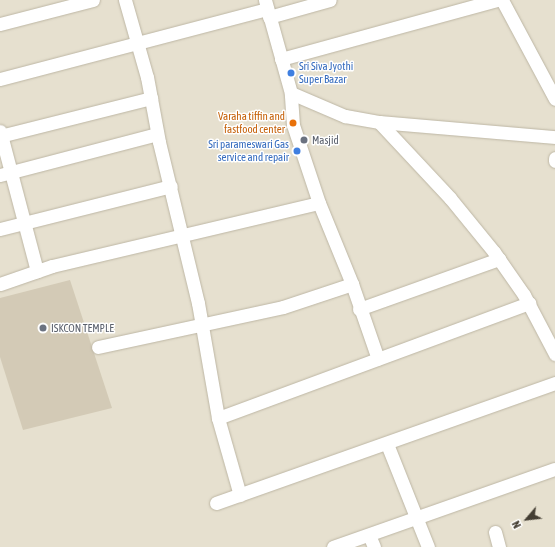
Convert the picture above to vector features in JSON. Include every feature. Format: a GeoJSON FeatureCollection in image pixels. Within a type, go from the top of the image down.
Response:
{"type":"FeatureCollection","features":[{"type":"Feature","properties":{"kind":"street"},"geometry":{"type":"LineString","coordinates":[[0,24],[92,0]]}},
{"type":"Feature","properties":{"kind":"street"},"geometry":{"type":"LineString","coordinates":[[125,0],[151,98],[157,134],[182,235],[202,326],[218,418],[240,495]]}},
{"type":"Feature","properties":{"kind":"street"},"geometry":{"type":"LineString","coordinates":[[0,79],[267,9],[330,0]]}},
{"type":"Feature","properties":{"kind":"street"},"geometry":{"type":"LineString","coordinates":[[281,59],[497,0]]}},
{"type":"Feature","properties":{"kind":"street"},"geometry":{"type":"LineString","coordinates":[[502,0],[555,99]]}},
{"type":"Feature","properties":{"kind":"street"},"geometry":{"type":"LineString","coordinates":[[267,9],[291,93],[293,125],[319,203],[352,284],[359,309],[378,359]]}},
{"type":"Feature","properties":{"kind":"street"},"geometry":{"type":"LineString","coordinates":[[291,93],[345,116],[379,122],[555,137]]}},
{"type":"Feature","properties":{"kind":"street"},"geometry":{"type":"LineString","coordinates":[[37,271],[25,223],[6,173],[0,134],[151,98]]}},
{"type":"Feature","properties":{"kind":"street"},"geometry":{"type":"LineString","coordinates":[[379,122],[450,198],[499,259],[552,338],[555,354]]}},
{"type":"Feature","properties":{"kind":"street"},"geometry":{"type":"LineString","coordinates":[[6,173],[157,134]]}},
{"type":"Feature","properties":{"kind":"street"},"geometry":{"type":"LineString","coordinates":[[0,229],[171,186]]}},
{"type":"Feature","properties":{"kind":"street"},"geometry":{"type":"LineString","coordinates":[[0,284],[37,271],[319,203]]}},
{"type":"Feature","properties":{"kind":"street"},"geometry":{"type":"LineString","coordinates":[[359,309],[499,259]]}},
{"type":"Feature","properties":{"kind":"street"},"geometry":{"type":"LineString","coordinates":[[98,348],[283,307],[352,284]]}},
{"type":"Feature","properties":{"kind":"street"},"geometry":{"type":"LineString","coordinates":[[218,418],[529,303]]}},
{"type":"Feature","properties":{"kind":"street"},"geometry":{"type":"LineString","coordinates":[[216,503],[387,444],[555,383]]}},
{"type":"Feature","properties":{"kind":"street"},"geometry":{"type":"LineString","coordinates":[[387,444],[418,518],[428,547]]}},
{"type":"Feature","properties":{"kind":"street"},"geometry":{"type":"LineString","coordinates":[[333,547],[372,541],[418,518],[555,469]]}},
{"type":"Feature","properties":{"kind":"street"},"geometry":{"type":"LineString","coordinates":[[495,532],[499,547]]}},
{"type":"Feature","properties":{"kind":"shaded area"},"geometry":{"type":"Polygon","coordinates":[[[0,0],[555,0],[555,547],[0,547],[0,0]]]}},
{"type":"Feature","properties":{"kind":"building","name":"ISKCON TEMPLE"},"geometry":{"type":"Polygon","coordinates":[[[70,280],[112,408],[23,430],[0,357],[0,298],[70,280]]]}},
{"type":"Feature","properties":{"kind":"place","name":"Sri Siva Jyothi Super Bazar"},"geometry":{"type":"Point","coordinates":[291,73]}},
{"type":"Feature","properties":{"kind":"place","name":"Varaha tiffin and fastfood center"},"geometry":{"type":"Point","coordinates":[293,123]}},
{"type":"Feature","properties":{"kind":"place","name":"Masjid"},"geometry":{"type":"Point","coordinates":[304,140]}},
{"type":"Feature","properties":{"kind":"place","name":"Sri parameswari Gas service and repair"},"geometry":{"type":"Point","coordinates":[297,151]}},
{"type":"Feature","properties":{"kind":"place","name":"ISKCON TEMPLE"},"geometry":{"type":"Point","coordinates":[43,328]}}]}
